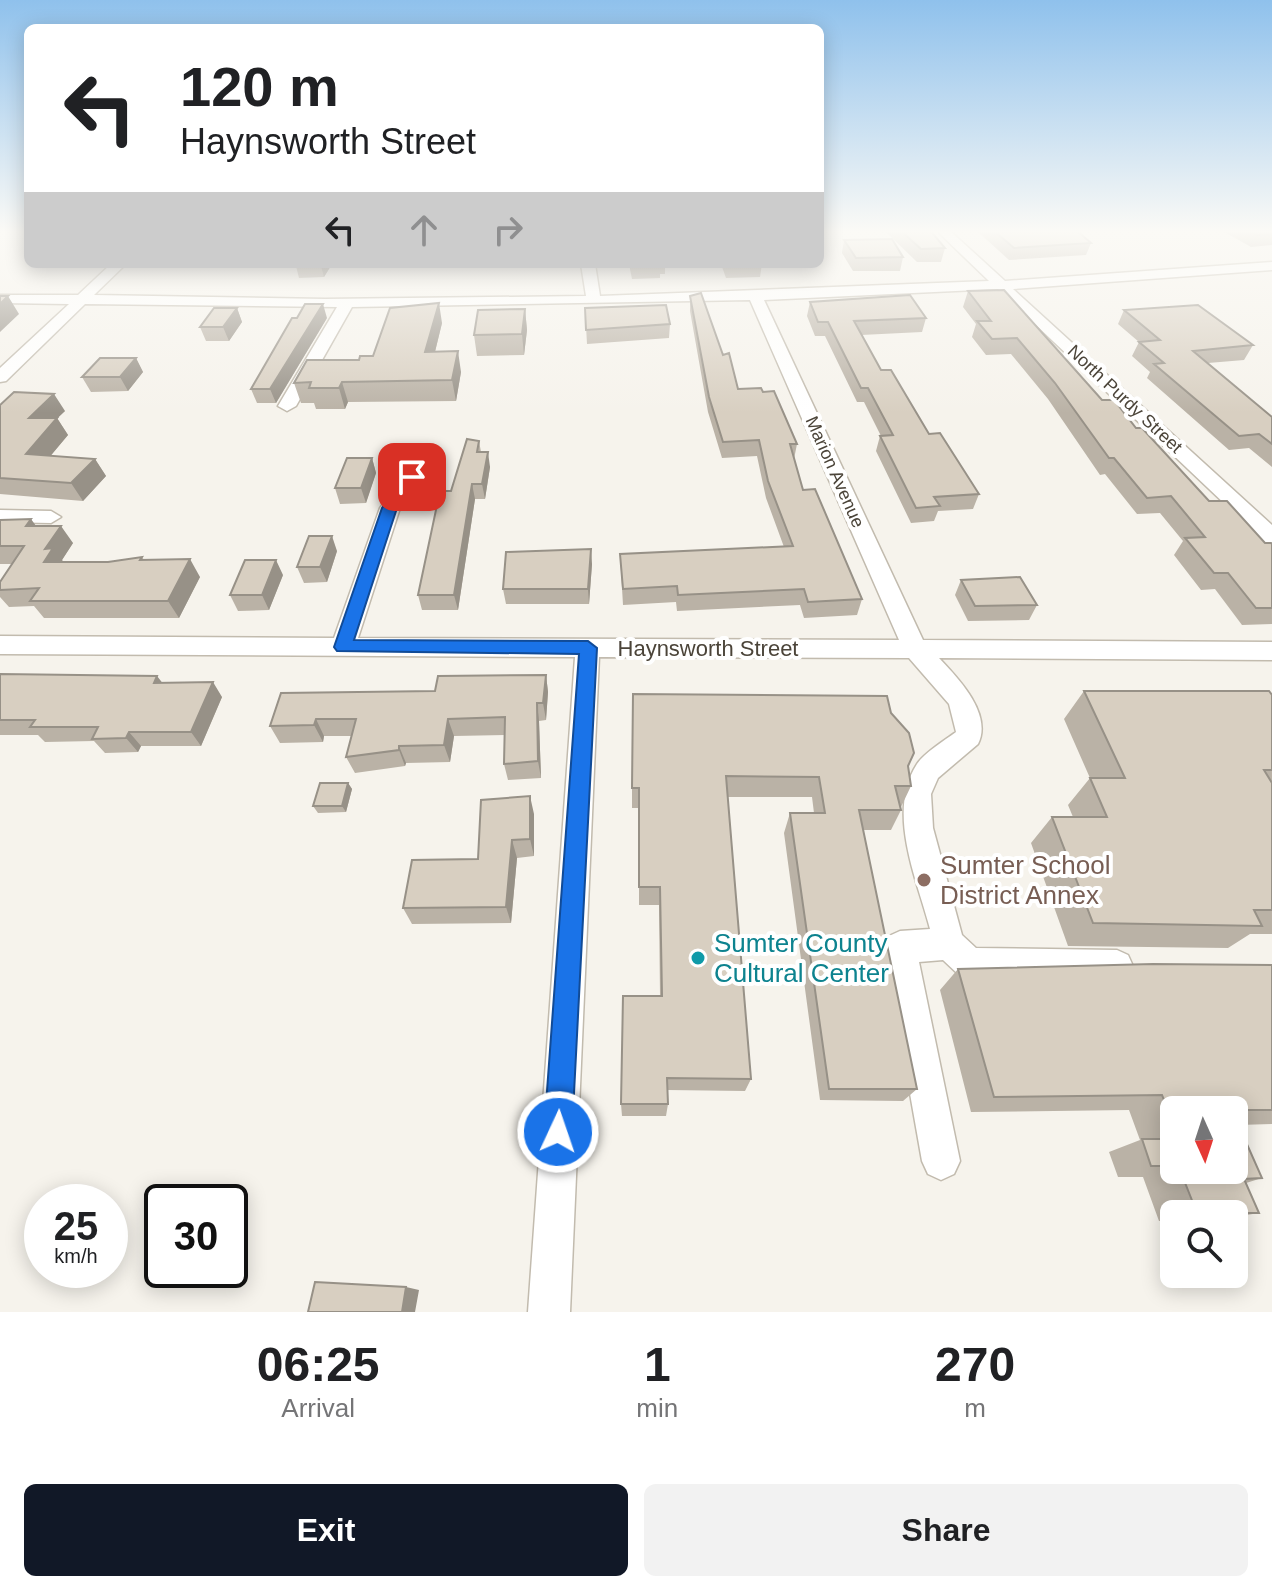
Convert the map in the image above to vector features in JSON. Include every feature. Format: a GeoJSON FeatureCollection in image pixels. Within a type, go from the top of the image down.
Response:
{"type":"FeatureCollection","features":[{"type":"Feature","properties":{"kind":"street"},"geometry":{"type":"LineString","coordinates":[[0,377],[90,291]]}},
{"type":"Feature","properties":{"kind":"street"},"geometry":{"type":"LineString","coordinates":[[593,291],[594,300]]}},
{"type":"Feature","properties":{"kind":"street"},"geometry":{"type":"LineString","coordinates":[[0,299],[347,303],[594,300],[859,291]]}},
{"type":"Feature","properties":{"kind":"street","name":"North Purdy Street"},"geometry":{"type":"LineString","coordinates":[[1010,291],[1272,537]]}},
{"type":"Feature","properties":{"kind":"street","name":"Marion Avenue"},"geometry":{"type":"LineString","coordinates":[[755,295],[915,649],[957,695],[970,717],[969,736],[928,770],[917,794],[919,828],[949,944]]}},
{"type":"Feature","properties":{"kind":"street"},"geometry":{"type":"LineString","coordinates":[[287,406],[347,303]]}},
{"type":"Feature","properties":{"kind":"street"},"geometry":{"type":"LineString","coordinates":[[343,647],[390,508],[412,477]]}},
{"type":"Feature","properties":{"kind":"street"},"geometry":{"type":"LineString","coordinates":[[0,516],[51,517]]}},
{"type":"Feature","properties":{"kind":"street","name":"Haynsworth Street"},"geometry":{"type":"LineString","coordinates":[[0,645],[1272,651]]}},
{"type":"Feature","properties":{"kind":"street"},"geometry":{"type":"LineString","coordinates":[[549,1312],[588,648]]}},
{"type":"Feature","properties":{"kind":"street"},"geometry":{"type":"LineString","coordinates":[[941,1161],[900,947],[949,944],[970,964],[1145,966]]}},
{"type":"Feature","properties":{"kind":"building"},"geometry":{"type":"Polygon","coordinates":[[[968,291],[1005,291],[1102,400],[1114,400],[1136,428],[1142,428],[1209,501],[1227,501],[1265,543],[1272,544],[1272,608],[1256,608],[1228,573],[1214,573],[1185,538],[1205,537],[1171,496],[1147,498],[1114,458],[1109,458],[1055,383],[1017,338],[992,339],[977,321],[991,321],[968,291]]]}},
{"type":"Feature","properties":{"kind":"building"},"geometry":{"type":"Polygon","coordinates":[[[701,293],[723,355],[729,353],[738,389],[774,391],[797,444],[790,444],[803,490],[815,489],[862,599],[808,602],[804,589],[678,595],[677,586],[623,589],[620,554],[793,546],[768,481],[759,440],[723,442],[709,397],[690,296],[701,293]]]}},
{"type":"Feature","properties":{"kind":"building"},"geometry":{"type":"Polygon","coordinates":[[[910,295],[926,318],[854,321],[881,370],[891,370],[929,434],[940,433],[979,494],[934,497],[940,506],[916,508],[880,436],[893,435],[868,388],[861,388],[828,322],[818,322],[810,302],[910,295]]]}},
{"type":"Feature","properties":{"kind":"building"},"geometry":{"type":"Polygon","coordinates":[[[439,303],[425,352],[458,351],[452,380],[342,382],[339,388],[309,388],[311,382],[294,383],[307,360],[359,360],[360,356],[373,356],[390,308],[439,303]]]}},
{"type":"Feature","properties":{"kind":"building"},"geometry":{"type":"Polygon","coordinates":[[[305,304],[323,304],[270,389],[251,389],[292,318],[297,318],[305,304]]]}},
{"type":"Feature","properties":{"kind":"building"},"geometry":{"type":"Polygon","coordinates":[[[666,305],[670,324],[586,330],[585,308],[666,305]]]}},
{"type":"Feature","properties":{"kind":"building"},"geometry":{"type":"Polygon","coordinates":[[[1198,305],[1253,345],[1193,351],[1272,417],[1272,444],[1259,434],[1239,436],[1154,364],[1164,363],[1139,342],[1160,340],[1124,310],[1198,305]]]}},
{"type":"Feature","properties":{"kind":"building"},"geometry":{"type":"Polygon","coordinates":[[[214,308],[237,308],[223,327],[200,327],[214,308]]]}},
{"type":"Feature","properties":{"kind":"building"},"geometry":{"type":"Polygon","coordinates":[[[525,309],[522,334],[474,335],[478,310],[525,309]]]}},
{"type":"Feature","properties":{"kind":"building"},"geometry":{"type":"Polygon","coordinates":[[[100,358],[136,358],[120,377],[82,377],[100,358]]]}},
{"type":"Feature","properties":{"kind":"building"},"geometry":{"type":"Polygon","coordinates":[[[14,392],[54,394],[29,418],[57,418],[26,454],[95,459],[71,483],[0,478],[0,405],[14,392]]]}},
{"type":"Feature","properties":{"kind":"building"},"geometry":{"type":"Polygon","coordinates":[[[467,439],[479,441],[477,452],[488,452],[482,484],[472,484],[454,595],[418,595],[440,491],[451,491],[467,439]]]}},
{"type":"Feature","properties":{"kind":"building"},"geometry":{"type":"Polygon","coordinates":[[[347,458],[372,458],[361,488],[335,488],[347,458]]]}},
{"type":"Feature","properties":{"kind":"building"},"geometry":{"type":"Polygon","coordinates":[[[31,519],[26,526],[61,526],[45,549],[53,548],[44,562],[108,562],[142,557],[140,560],[190,559],[168,601],[30,601],[39,588],[0,590],[0,582],[24,546],[0,546],[0,520],[31,519]]]}},
{"type":"Feature","properties":{"kind":"building"},"geometry":{"type":"Polygon","coordinates":[[[309,536],[332,536],[320,567],[297,567],[309,536]]]}},
{"type":"Feature","properties":{"kind":"building"},"geometry":{"type":"Polygon","coordinates":[[[591,549],[588,589],[503,589],[506,552],[591,549]]]}},
{"type":"Feature","properties":{"kind":"building"},"geometry":{"type":"Polygon","coordinates":[[[245,560],[276,560],[262,595],[230,595],[245,560]]]}},
{"type":"Feature","properties":{"kind":"building"},"geometry":{"type":"Polygon","coordinates":[[[1020,577],[1037,605],[975,606],[961,580],[1020,577]]]}},
{"type":"Feature","properties":{"kind":"building"},"geometry":{"type":"Polygon","coordinates":[[[0,674],[157,676],[154,683],[213,682],[191,732],[129,732],[126,738],[92,739],[98,727],[30,727],[35,720],[0,720],[0,674]]]}},
{"type":"Feature","properties":{"kind":"building"},"geometry":{"type":"Polygon","coordinates":[[[546,675],[543,703],[537,703],[538,761],[504,764],[505,717],[448,719],[444,745],[399,746],[399,750],[346,757],[356,719],[316,719],[314,725],[270,726],[281,693],[435,691],[438,676],[546,675]]]}},
{"type":"Feature","properties":{"kind":"building"},"geometry":{"type":"Polygon","coordinates":[[[1084,691],[1269,691],[1272,695],[1272,770],[1264,770],[1272,783],[1272,910],[1254,910],[1262,926],[1093,923],[1052,817],[1107,817],[1090,778],[1125,778],[1084,691]]]}},
{"type":"Feature","properties":{"kind":"building","name":"Sumter County Cultural Center"},"geometry":{"type":"Polygon","coordinates":[[[633,694],[887,696],[891,713],[909,733],[914,753],[908,766],[911,786],[895,786],[901,810],[859,810],[917,1089],[829,1089],[790,813],[825,813],[819,777],[726,776],[751,1079],[667,1078],[668,1104],[621,1104],[623,996],[662,996],[660,887],[639,887],[639,788],[632,788],[633,694]]]}},
{"type":"Feature","properties":{"kind":"building"},"geometry":{"type":"Polygon","coordinates":[[[320,783],[348,783],[342,806],[313,806],[320,783]]]}},
{"type":"Feature","properties":{"kind":"building"},"geometry":{"type":"Polygon","coordinates":[[[530,796],[530,839],[512,840],[506,907],[403,908],[412,860],[478,859],[481,800],[530,796]]]}},
{"type":"Feature","properties":{"kind":"building"},"geometry":{"type":"Polygon","coordinates":[[[1153,964],[1272,965],[1272,1110],[1248,1110],[1248,1096],[994,1097],[958,969],[1153,964]]]}},
{"type":"Feature","properties":{"kind":"building"},"geometry":{"type":"Polygon","coordinates":[[[1142,1139],[1160,1139],[1160,1166],[1151,1166],[1142,1139]]]}},
{"type":"Feature","properties":{"kind":"building"},"geometry":{"type":"Polygon","coordinates":[[[1248,1146],[1262,1178],[1248,1179],[1248,1146]]]}},
{"type":"Feature","properties":{"kind":"building"},"geometry":{"type":"Polygon","coordinates":[[[1186,1184],[1246,1184],[1259,1213],[1248,1213],[1248,1200],[1192,1200],[1186,1184]]]}},
{"type":"Feature","properties":{"kind":"building"},"geometry":{"type":"Polygon","coordinates":[[[315,1282],[406,1287],[402,1312],[308,1312],[315,1282]]]}},
{"type":"Feature","properties":{"kind":"place","name":"Sumter School District Annex"},"geometry":{"type":"Point","coordinates":[924,880]}},
{"type":"Feature","properties":{"kind":"place","name":"Sumter County Cultural Center"},"geometry":{"type":"Point","coordinates":[698,958]}},
{"type":"Feature","properties":{"kind":"route"},"geometry":{"type":"LineString","coordinates":[[412,477],[390,508],[343,647],[588,648],[558,1132]]}}]}
